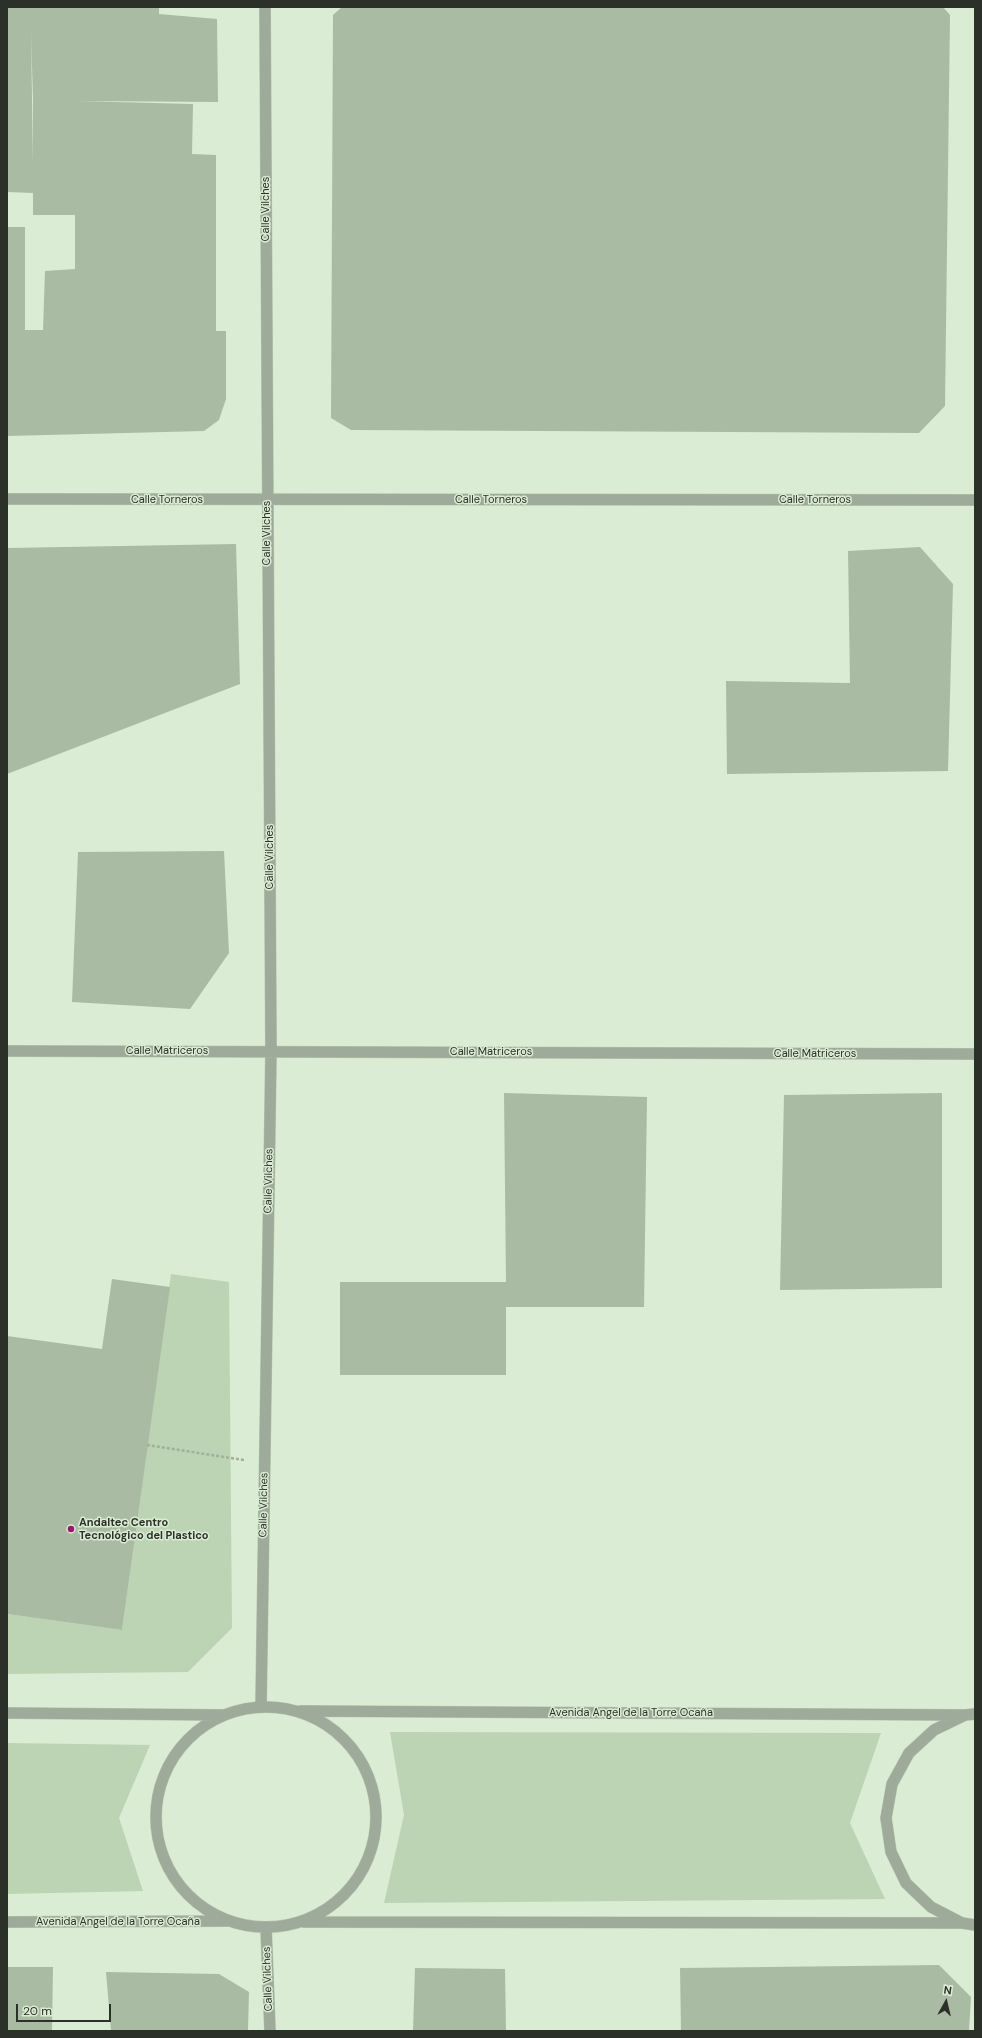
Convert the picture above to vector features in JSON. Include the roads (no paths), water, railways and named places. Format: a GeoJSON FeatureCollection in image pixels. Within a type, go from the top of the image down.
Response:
{"type":"FeatureCollection","features":[{"type":"Feature","properties":{"kind":"street","name":"Calle Vilches"},"geometry":{"type":"LineString","coordinates":[[261,1707],[271,1051],[265,7]]}},
{"type":"Feature","properties":{"kind":"street","name":"Calle Torneros"},"geometry":{"type":"LineString","coordinates":[[7,499],[975,500]]}},
{"type":"Feature","properties":{"kind":"street","name":"Calle Matriceros"},"geometry":{"type":"LineString","coordinates":[[7,1051],[975,1054]]}},
{"type":"Feature","properties":{"kind":"street"},"geometry":{"type":"LineString","coordinates":[[7,1714],[224,1715],[261,1707],[296,1711],[328,1725],[353,1749],[370,1780],[377,1814],[372,1849],[356,1880],[332,1905],[301,1922]]}},
{"type":"Feature","properties":{"kind":"street","name":"Avenida Angel de la Torre Ocaña"},"geometry":{"type":"LineString","coordinates":[[296,1711],[970,1715]]}},
{"type":"Feature","properties":{"kind":"street"},"geometry":{"type":"LineString","coordinates":[[224,1715],[191,1735],[168,1765],[156,1801],[157,1839],[170,1874],[196,1902],[229,1921],[266,1927],[301,1922],[962,1923],[975,1925]]}},
{"type":"Feature","properties":{"kind":"street"},"geometry":{"type":"LineString","coordinates":[[962,1923],[931,1907],[906,1883],[891,1852],[886,1818],[892,1784],[909,1753],[934,1730],[970,1715]]}},
{"type":"Feature","properties":{"kind":"street","name":"Avenida Angel de la Torre Ocaña"},"geometry":{"type":"LineString","coordinates":[[7,1922],[229,1921]]}},
{"type":"Feature","properties":{"kind":"street","name":"Calle Vilches"},"geometry":{"type":"LineString","coordinates":[[266,1927],[270,2031]]}},
{"type":"Feature","properties":{"kind":"place","name":"Andaltec Centro Tecnológico del Plastico"},"geometry":{"type":"Point","coordinates":[71,1529]}}]}
